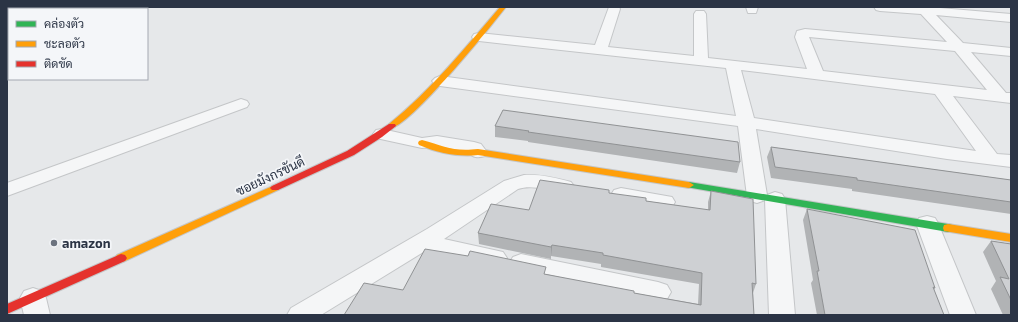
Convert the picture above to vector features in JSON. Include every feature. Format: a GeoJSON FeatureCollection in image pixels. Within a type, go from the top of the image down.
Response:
{"type":"FeatureCollection","features":[{"type":"Feature","properties":{"kind":"street","name":"ซอยมังกรขันดี"},"geometry":{"type":"LineString","coordinates":[[7,309],[35,307],[324,166],[382,134],[408,114],[440,81],[503,7]]}},
{"type":"Feature","properties":{"kind":"street"},"geometry":{"type":"LineString","coordinates":[[880,7],[923,9],[1011,18]]}},
{"type":"Feature","properties":{"kind":"street"},"geometry":{"type":"LineString","coordinates":[[600,50],[614,9]]}},
{"type":"Feature","properties":{"kind":"street"},"geometry":{"type":"LineString","coordinates":[[923,9],[1005,97]]}},
{"type":"Feature","properties":{"kind":"street"},"geometry":{"type":"LineString","coordinates":[[700,14],[701,61]]}},
{"type":"Feature","properties":{"kind":"street"},"geometry":{"type":"LineString","coordinates":[[818,75],[802,34],[805,33],[1011,52]]}},
{"type":"Feature","properties":{"kind":"street"},"geometry":{"type":"LineString","coordinates":[[479,36],[732,64],[1005,97]]}},
{"type":"Feature","properties":{"kind":"street"},"geometry":{"type":"LineString","coordinates":[[732,64],[766,197],[782,315]]}},
{"type":"Feature","properties":{"kind":"street"},"geometry":{"type":"LineString","coordinates":[[440,81],[746,122],[1011,160]]}},
{"type":"Feature","properties":{"kind":"street"},"geometry":{"type":"LineString","coordinates":[[940,89],[991,158]]}},
{"type":"Feature","properties":{"kind":"street"},"geometry":{"type":"LineString","coordinates":[[7,190],[241,104]]}},
{"type":"Feature","properties":{"kind":"street"},"geometry":{"type":"LineString","coordinates":[[382,134],[422,143],[437,142],[462,146],[474,148],[478,152],[766,197],[1011,238]]}},
{"type":"Feature","properties":{"kind":"street"},"geometry":{"type":"LineString","coordinates":[[300,315],[422,242],[521,180],[582,189]]}},
{"type":"Feature","properties":{"kind":"street"},"geometry":{"type":"LineString","coordinates":[[605,192],[665,202]]}},
{"type":"Feature","properties":{"kind":"street"},"geometry":{"type":"LineString","coordinates":[[927,223],[963,315]]}},
{"type":"Feature","properties":{"kind":"street"},"geometry":{"type":"LineString","coordinates":[[422,242],[658,292]]}},
{"type":"Feature","properties":{"kind":"street"},"geometry":{"type":"LineString","coordinates":[[7,309],[8,315]]}},
{"type":"Feature","properties":{"kind":"building"},"geometry":{"type":"Polygon","coordinates":[[[503,110],[738,142],[740,162],[495,126],[503,110]]]}},
{"type":"Feature","properties":{"kind":"building"},"geometry":{"type":"Polygon","coordinates":[[[771,147],[1011,180],[1011,202],[775,167],[771,147]]]}},
{"type":"Feature","properties":{"kind":"building"},"geometry":{"type":"Polygon","coordinates":[[[540,180],[609,190],[609,193],[646,198],[646,201],[710,210],[711,191],[753,199],[756,284],[752,283],[754,315],[344,315],[364,283],[403,290],[425,249],[468,256],[470,251],[546,267],[544,274],[634,291],[634,293],[701,305],[702,273],[603,255],[603,253],[552,245],[551,247],[478,233],[491,204],[529,210],[540,180]]]}},
{"type":"Feature","properties":{"kind":"building"},"geometry":{"type":"Polygon","coordinates":[[[807,209],[915,230],[935,288],[933,287],[944,315],[825,315],[817,271],[819,271],[807,209]]]}},
{"type":"Feature","properties":{"kind":"building"},"geometry":{"type":"Polygon","coordinates":[[[991,241],[1011,244],[1011,300],[1000,277],[1009,279],[991,241]]]}},
{"type":"Feature","properties":{"kind":"traffic: fast"},"geometry":{"type":"LineString","coordinates":[[689,185],[948,228]]}},
{"type":"Feature","properties":{"kind":"traffic: slow"},"geometry":{"type":"LineString","coordinates":[[392,126],[437,85],[503,7]]}},
{"type":"Feature","properties":{"kind":"traffic: slow"},"geometry":{"type":"LineString","coordinates":[[422,143],[450,152],[478,152],[689,185]]}},
{"type":"Feature","properties":{"kind":"traffic: slow"},"geometry":{"type":"LineString","coordinates":[[121,258],[275,188]]}},
{"type":"Feature","properties":{"kind":"traffic: slow"},"geometry":{"type":"LineString","coordinates":[[948,228],[1011,238]]}},
{"type":"Feature","properties":{"kind":"traffic: jam"},"geometry":{"type":"LineString","coordinates":[[275,188],[321,168],[350,153],[365,145],[392,126]]}},
{"type":"Feature","properties":{"kind":"traffic: jam"},"geometry":{"type":"LineString","coordinates":[[7,309],[121,258]]}},
{"type":"Feature","properties":{"kind":"place","name":"amazon"},"geometry":{"type":"Point","coordinates":[54,243]}}]}
